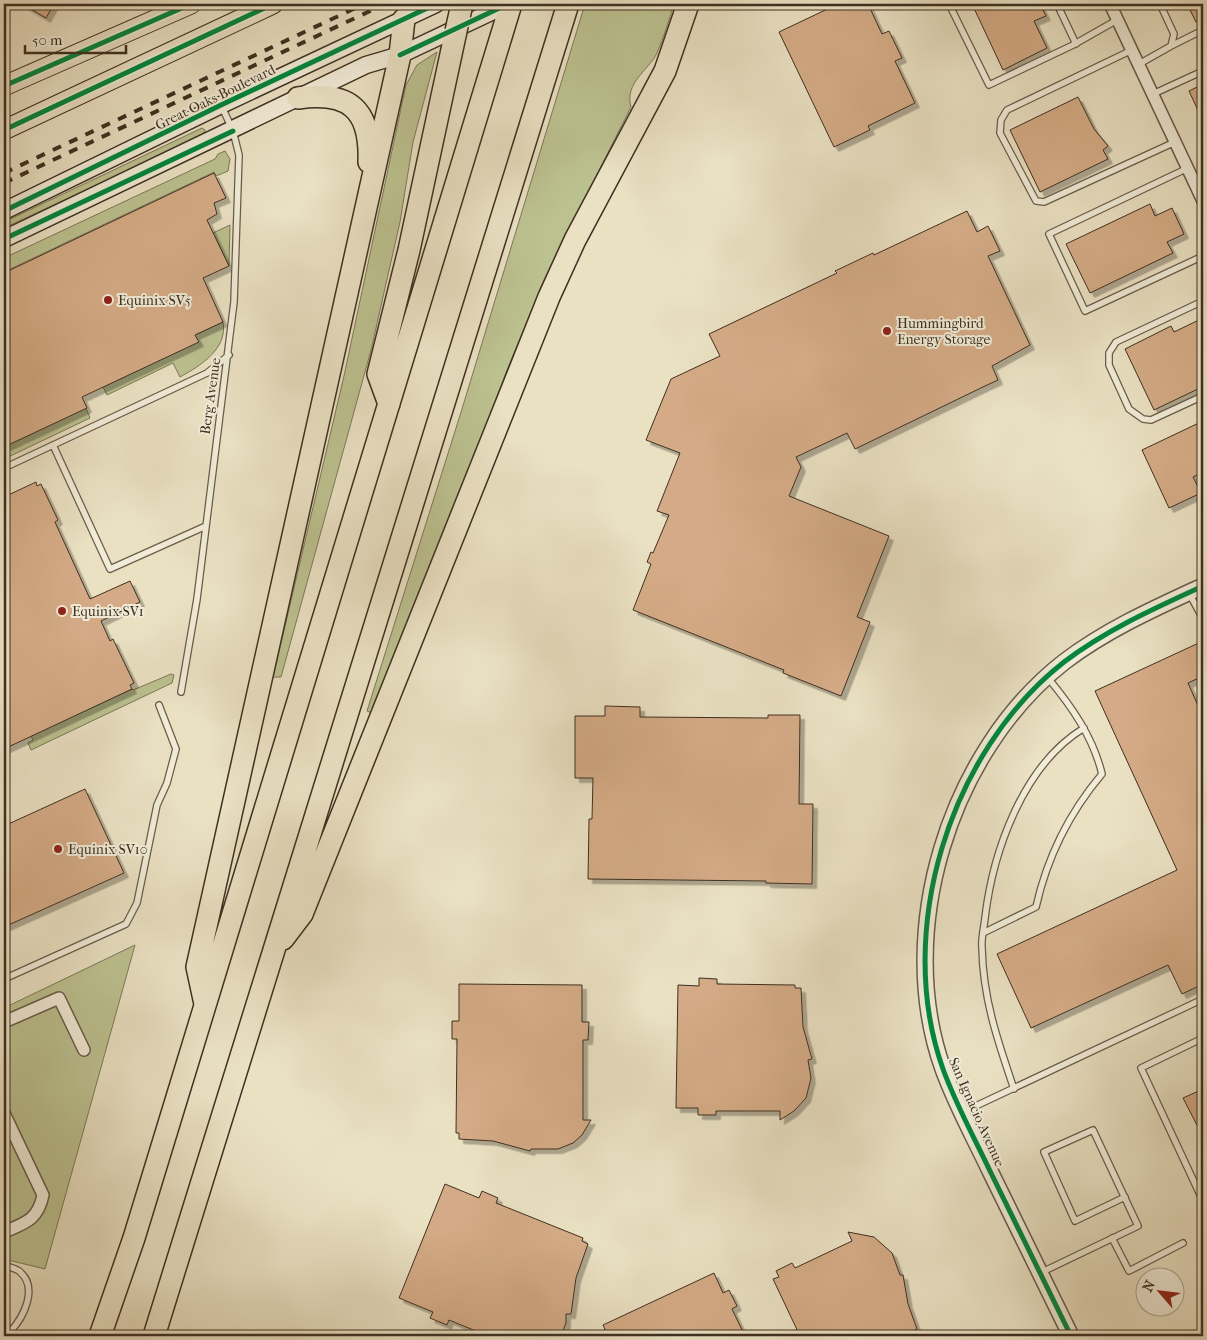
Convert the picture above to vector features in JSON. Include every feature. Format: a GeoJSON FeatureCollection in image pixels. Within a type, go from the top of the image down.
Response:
{"type":"FeatureCollection","features":[{"type":"Feature","properties":{"kind":"highway"},"geometry":{"type":"LineString","coordinates":[[389,404],[378,374],[409,250],[462,4]]}},
{"type":"Feature","properties":{"kind":"highway"},"geometry":{"type":"LineString","coordinates":[[100,1336],[134,1238],[510,4]]}},
{"type":"Feature","properties":{"kind":"highway"},"geometry":{"type":"LineString","coordinates":[[273,953],[302,914],[549,297],[575,240],[662,78],[688,4]]}},
{"type":"Feature","properties":{"kind":"highway"},"geometry":{"type":"LineString","coordinates":[[154,1336],[566,13]]}},
{"type":"Feature","properties":{"kind":"highway"},"geometry":{"type":"LineString","coordinates":[[205,1004],[196,967],[400,55],[404,19]]}},
{"type":"Feature","properties":{"kind":"highway"},"geometry":{"type":"LineString","coordinates":[[298,98],[320,95],[332,96],[344,100],[360,115],[366,130],[369,149],[367,200]]}},
{"type":"Feature","properties":{"kind":"main road"},"geometry":{"type":"LineString","coordinates":[[4,86],[191,4]]}},
{"type":"Feature","properties":{"kind":"main road"},"geometry":{"type":"LineString","coordinates":[[4,130],[272,4]]}},
{"type":"Feature","properties":{"kind":"main road","name":"Great Oaks Boulevard"},"geometry":{"type":"LineString","coordinates":[[4,211],[221,105],[436,4]]}},
{"type":"Feature","properties":{"kind":"main road"},"geometry":{"type":"LineString","coordinates":[[4,239],[366,65],[400,55],[510,4]]}},
{"type":"Feature","properties":{"kind":"street"},"geometry":{"type":"LineString","coordinates":[[1110,4],[1188,168],[1199,181],[1203,201]]}},
{"type":"Feature","properties":{"kind":"street","name":"San Ignacio Avenue"},"geometry":{"type":"LineString","coordinates":[[1071,1336],[962,1113],[943,1069],[928,1008],[924,959],[936,868],[950,823],[969,781],[990,742],[1019,706],[1063,663],[1110,631],[1203,586]]}},
{"type":"Feature","properties":{"kind":"street"},"geometry":{"type":"LineString","coordinates":[[4,1022],[59,998],[84,1050]]}},
{"type":"Feature","properties":{"kind":"street"},"geometry":{"type":"LineString","coordinates":[[4,1113],[43,1196],[34,1218],[4,1232]]}},
{"type":"Feature","properties":{"kind":"lane"},"geometry":{"type":"LineString","coordinates":[[948,4],[989,86],[1076,44],[1118,20]]}},
{"type":"Feature","properties":{"kind":"lane"},"geometry":{"type":"LineString","coordinates":[[1057,4],[1076,44]]}},
{"type":"Feature","properties":{"kind":"lane"},"geometry":{"type":"LineString","coordinates":[[1160,4],[1174,34],[1171,46]]}},
{"type":"Feature","properties":{"kind":"lane"},"geometry":{"type":"LineString","coordinates":[[1139,64],[1203,30]]}},
{"type":"Feature","properties":{"kind":"lane"},"geometry":{"type":"LineString","coordinates":[[1132,50],[1007,110],[1001,120],[1000,133],[1036,201],[1044,202],[1175,142]]}},
{"type":"Feature","properties":{"kind":"lane"},"geometry":{"type":"LineString","coordinates":[[1153,94],[1203,71]]}},
{"type":"Feature","properties":{"kind":"lane","name":"Berg Avenue"},"geometry":{"type":"LineString","coordinates":[[181,692],[197,599],[229,355],[234,302],[239,155],[233,130],[221,105]]}},
{"type":"Feature","properties":{"kind":"lane"},"geometry":{"type":"LineString","coordinates":[[1188,168],[1049,234],[1085,312],[1203,256]]}},
{"type":"Feature","properties":{"kind":"lane"},"geometry":{"type":"LineString","coordinates":[[1203,301],[1116,342],[1109,353],[1109,365],[1129,409],[1143,419],[1151,420],[1203,396]]}},
{"type":"Feature","properties":{"kind":"lane"},"geometry":{"type":"LineString","coordinates":[[4,468],[207,373],[229,355]]}},
{"type":"Feature","properties":{"kind":"lane"},"geometry":{"type":"LineString","coordinates":[[53,445],[110,569],[206,526]]}},
{"type":"Feature","properties":{"kind":"lane"},"geometry":{"type":"LineString","coordinates":[[1189,592],[1203,620]]}},
{"type":"Feature","properties":{"kind":"lane"},"geometry":{"type":"LineString","coordinates":[[983,933],[1036,907],[1048,862],[1059,838],[1069,820],[1102,774],[1084,728],[1074,711],[1048,678]]}},
{"type":"Feature","properties":{"kind":"lane"},"geometry":{"type":"LineString","coordinates":[[4,979],[126,924],[137,904],[157,805],[167,783],[176,749],[159,705]]}},
{"type":"Feature","properties":{"kind":"lane"},"geometry":{"type":"LineString","coordinates":[[1014,1089],[990,1020],[981,947],[989,886],[1006,827],[1054,751],[1084,728]]}},
{"type":"Feature","properties":{"kind":"lane"},"geometry":{"type":"LineString","coordinates":[[962,1113],[1203,1000]]}},
{"type":"Feature","properties":{"kind":"lane"},"geometry":{"type":"LineString","coordinates":[[1203,1038],[1140,1068],[1203,1201]]}},
{"type":"Feature","properties":{"kind":"lane"},"geometry":{"type":"LineString","coordinates":[[1040,1273],[1138,1226],[1125,1197],[1093,1130],[1044,1152],[1075,1221],[1125,1197]]}},
{"type":"Feature","properties":{"kind":"lane"},"geometry":{"type":"LineString","coordinates":[[1112,1238],[1129,1271],[1183,1244]]}},
{"type":"Feature","properties":{"kind":"lane"},"geometry":{"type":"LineString","coordinates":[[4,1265],[18,1270],[27,1280],[30,1291],[19,1322],[10,1332],[4,1331]]}},
{"type":"Feature","properties":{"kind":"green space"},"geometry":{"type":"Polygon","coordinates":[[[585,4],[674,4],[657,53],[634,84],[630,98],[631,107],[545,278],[507,370],[377,715],[367,711],[462,409],[585,4]]]}},
{"type":"Feature","properties":{"kind":"green space"},"geometry":{"type":"Polygon","coordinates":[[[437,52],[413,142],[400,222],[371,350],[281,677],[273,677],[344,376],[406,85],[417,65],[437,52]]]}},
{"type":"Feature","properties":{"kind":"green space"},"geometry":{"type":"Polygon","coordinates":[[[202,128],[205,130],[204,135],[4,228],[4,222],[202,128]]]}},
{"type":"Feature","properties":{"kind":"green space"},"geometry":{"type":"Polygon","coordinates":[[[225,151],[230,159],[228,171],[216,176],[214,172],[4,272],[4,258],[215,159],[218,154],[225,151]]]}},
{"type":"Feature","properties":{"kind":"green space"},"geometry":{"type":"Polygon","coordinates":[[[230,225],[229,266],[213,233],[230,225]]]}},
{"type":"Feature","properties":{"kind":"green space"},"geometry":{"type":"Polygon","coordinates":[[[223,322],[223,332],[217,348],[211,356],[196,368],[180,377],[173,363],[107,395],[103,387],[198,342],[195,335],[223,322]]]}},
{"type":"Feature","properties":{"kind":"green space"},"geometry":{"type":"Polygon","coordinates":[[[86,408],[90,418],[4,459],[4,447],[86,408]]]}},
{"type":"Feature","properties":{"kind":"green space"},"geometry":{"type":"Polygon","coordinates":[[[171,674],[174,675],[172,683],[31,750],[28,743],[33,740],[31,736],[132,689],[171,674]]]}},
{"type":"Feature","properties":{"kind":"green space"},"geometry":{"type":"Polygon","coordinates":[[[135,945],[45,1269],[4,1259],[4,1008],[135,945]]]}},
{"type":"Feature","properties":{"kind":"building"},"geometry":{"type":"Polygon","coordinates":[[[22,4],[54,4],[46,18],[22,4]]]}},
{"type":"Feature","properties":{"kind":"building"},"geometry":{"type":"Polygon","coordinates":[[[838,4],[868,4],[882,34],[889,31],[902,58],[895,61],[915,103],[868,126],[870,130],[834,147],[779,32],[838,4]]]}},
{"type":"Feature","properties":{"kind":"building"},"geometry":{"type":"Polygon","coordinates":[[[972,4],[1040,4],[1046,16],[1034,21],[1047,48],[1003,70],[972,4]]]}},
{"type":"Feature","properties":{"kind":"building"},"geometry":{"type":"Polygon","coordinates":[[[1187,4],[1203,4],[1203,19],[1196,22],[1187,4]]]}},
{"type":"Feature","properties":{"kind":"building"},"geometry":{"type":"Polygon","coordinates":[[[1203,84],[1203,121],[1189,91],[1203,84]]]}},
{"type":"Feature","properties":{"kind":"building"},"geometry":{"type":"Polygon","coordinates":[[[1078,97],[1094,129],[1108,146],[1103,150],[1108,159],[1040,192],[1010,130],[1078,97]]]}},
{"type":"Feature","properties":{"kind":"building","name":"Equinix SV5"},"geometry":{"type":"Polygon","coordinates":[[[214,173],[226,198],[214,203],[217,214],[207,220],[229,266],[203,278],[223,322],[195,335],[199,342],[82,397],[87,408],[4,447],[4,273],[214,173]]]}},
{"type":"Feature","properties":{"kind":"building"},"geometry":{"type":"Polygon","coordinates":[[[1150,204],[1155,216],[1172,208],[1184,234],[1167,242],[1173,253],[1090,293],[1066,244],[1150,204]]]}},
{"type":"Feature","properties":{"kind":"building"},"geometry":{"type":"Polygon","coordinates":[[[967,211],[977,232],[988,226],[1000,251],[988,256],[1030,345],[992,366],[998,380],[855,449],[847,433],[796,457],[801,467],[789,496],[889,536],[857,617],[870,622],[841,696],[783,673],[784,670],[633,610],[651,564],[647,562],[651,552],[653,553],[669,515],[657,511],[680,453],[646,440],[671,379],[720,356],[709,334],[837,273],[835,271],[873,253],[874,255],[967,211]]]}},
{"type":"Feature","properties":{"kind":"building"},"geometry":{"type":"Polygon","coordinates":[[[1203,318],[1203,380],[1198,383],[1200,388],[1154,410],[1125,349],[1171,326],[1174,332],[1203,318]]]}},
{"type":"Feature","properties":{"kind":"building"},"geometry":{"type":"Polygon","coordinates":[[[1203,421],[1203,472],[1193,477],[1201,493],[1169,508],[1142,450],[1203,421]]]}},
{"type":"Feature","properties":{"kind":"building","name":"Equinix SV1"},"geometry":{"type":"Polygon","coordinates":[[[36,482],[37,486],[41,484],[58,520],[55,522],[90,599],[130,581],[140,602],[101,621],[110,641],[113,639],[134,683],[130,685],[132,689],[4,749],[4,497],[36,482]]]}},
{"type":"Feature","properties":{"kind":"building"},"geometry":{"type":"Polygon","coordinates":[[[1203,641],[1203,676],[1188,683],[1203,717],[1203,984],[1182,994],[1168,965],[1031,1028],[997,954],[1177,870],[1095,691],[1203,641]]]}},
{"type":"Feature","properties":{"kind":"building"},"geometry":{"type":"Polygon","coordinates":[[[605,706],[640,707],[640,717],[768,718],[768,715],[800,715],[799,804],[813,804],[812,884],[766,883],[766,881],[588,879],[589,819],[592,819],[593,778],[575,778],[575,716],[605,716],[605,706]]]}},
{"type":"Feature","properties":{"kind":"building","name":"Equinix SV10"},"geometry":{"type":"Polygon","coordinates":[[[85,789],[124,873],[4,927],[4,826],[85,789]]]}},
{"type":"Feature","properties":{"kind":"building"},"geometry":{"type":"Polygon","coordinates":[[[699,978],[717,979],[717,984],[795,985],[795,988],[801,988],[803,1027],[812,1059],[808,1060],[811,1078],[806,1098],[794,1111],[780,1120],[780,1111],[716,1111],[716,1115],[698,1115],[698,1108],[676,1108],[678,985],[699,986],[699,978]]]}},
{"type":"Feature","properties":{"kind":"building"},"geometry":{"type":"Polygon","coordinates":[[[459,984],[582,985],[582,1022],[589,1022],[588,1040],[583,1040],[583,1120],[591,1120],[582,1135],[573,1143],[558,1149],[531,1149],[530,1151],[493,1141],[459,1139],[459,1133],[456,1133],[457,1039],[452,1039],[452,1021],[459,1021],[459,984]]]}},
{"type":"Feature","properties":{"kind":"building"},"geometry":{"type":"Polygon","coordinates":[[[1203,1089],[1203,1137],[1183,1098],[1203,1089]]]}},
{"type":"Feature","properties":{"kind":"building"},"geometry":{"type":"Polygon","coordinates":[[[445,1184],[479,1198],[482,1191],[498,1198],[496,1203],[583,1238],[582,1241],[588,1244],[576,1278],[571,1314],[566,1314],[566,1323],[561,1336],[488,1336],[449,1320],[447,1325],[430,1318],[433,1312],[399,1298],[445,1184]]]}},
{"type":"Feature","properties":{"kind":"building"},"geometry":{"type":"Polygon","coordinates":[[[848,1232],[874,1237],[892,1253],[900,1275],[903,1275],[908,1304],[917,1329],[911,1332],[913,1336],[800,1336],[773,1279],[779,1277],[776,1271],[792,1263],[795,1268],[852,1241],[848,1232]]]}},
{"type":"Feature","properties":{"kind":"building"},"geometry":{"type":"Polygon","coordinates":[[[714,1273],[723,1293],[729,1290],[737,1306],[732,1309],[745,1336],[608,1336],[603,1325],[714,1273]]]}},
{"type":"Feature","properties":{"kind":"railway"},"geometry":{"type":"LineString","coordinates":[[4,173],[364,4]]}},
{"type":"Feature","properties":{"kind":"railway"},"geometry":{"type":"LineString","coordinates":[[4,183],[385,4]]}},
{"type":"Feature","properties":{"kind":"cycle path"},"geometry":{"type":"LineString","coordinates":[[4,86],[191,4]]}},
{"type":"Feature","properties":{"kind":"cycle path"},"geometry":{"type":"LineString","coordinates":[[4,130],[273,4]]}},
{"type":"Feature","properties":{"kind":"cycle path"},"geometry":{"type":"LineString","coordinates":[[4,211],[221,105],[436,4]]}},
{"type":"Feature","properties":{"kind":"cycle path"},"geometry":{"type":"LineString","coordinates":[[400,55],[508,4]]}},
{"type":"Feature","properties":{"kind":"cycle path"},"geometry":{"type":"LineString","coordinates":[[4,239],[233,131]]}},
{"type":"Feature","properties":{"kind":"cycle path"},"geometry":{"type":"LineString","coordinates":[[1071,1336],[966,1122],[943,1069],[929,1016],[925,960],[929,904],[942,848],[962,794],[990,744],[1024,700],[1064,662],[1080,650],[1149,611],[1203,586]]}},
{"type":"Feature","properties":{"kind":"place","name":"Equinix SV5"},"geometry":{"type":"Point","coordinates":[108,300]}},
{"type":"Feature","properties":{"kind":"place","name":"Hummingbird Energy Storage"},"geometry":{"type":"Point","coordinates":[887,331]}},
{"type":"Feature","properties":{"kind":"place","name":"Equinix SV1"},"geometry":{"type":"Point","coordinates":[62,611]}},
{"type":"Feature","properties":{"kind":"place","name":"Equinix SV10"},"geometry":{"type":"Point","coordinates":[58,849]}}]}
